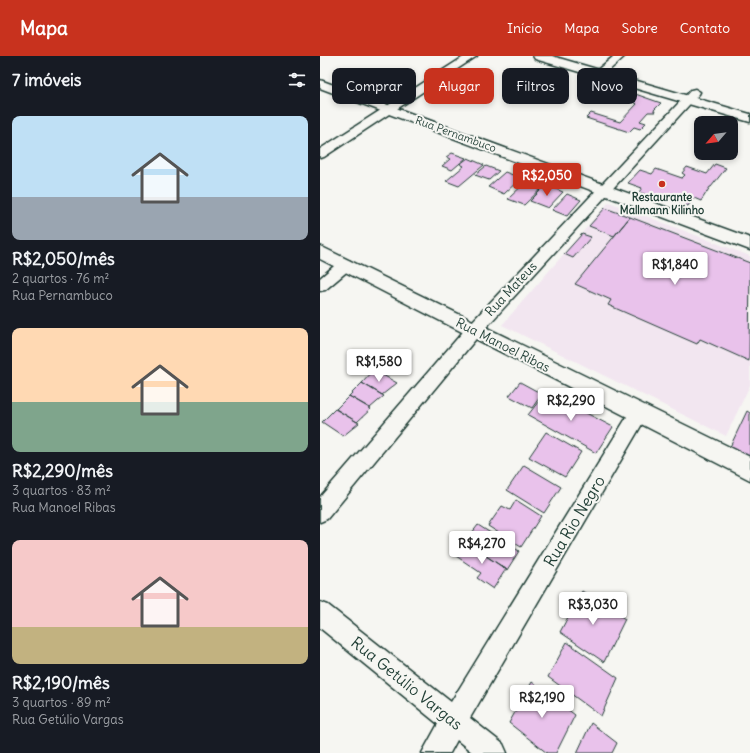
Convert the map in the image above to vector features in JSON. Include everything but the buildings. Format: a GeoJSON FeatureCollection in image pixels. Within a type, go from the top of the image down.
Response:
{"type":"FeatureCollection","features":[{"type":"Feature","properties":{"kind":"street"},"geometry":{"type":"LineString","coordinates":[[320,154],[472,56]]}},
{"type":"Feature","properties":{"kind":"street"},"geometry":{"type":"LineString","coordinates":[[539,56],[595,68]]}},
{"type":"Feature","properties":{"kind":"street"},"geometry":{"type":"LineString","coordinates":[[570,56],[599,68]]}},
{"type":"Feature","properties":{"kind":"street"},"geometry":{"type":"LineString","coordinates":[[606,68],[620,56]]}},
{"type":"Feature","properties":{"kind":"street"},"geometry":{"type":"LineString","coordinates":[[637,80],[692,96],[750,118]]}},
{"type":"Feature","properties":{"kind":"street","name":"Rua Pernambuco"},"geometry":{"type":"LineString","coordinates":[[320,84],[750,244]]}},
{"type":"Feature","properties":{"kind":"street"},"geometry":{"type":"LineString","coordinates":[[692,96],[750,108]]}},
{"type":"Feature","properties":{"kind":"street","name":"Rua Mateus"},"geometry":{"type":"LineString","coordinates":[[320,512],[474,330],[692,96]]}},
{"type":"Feature","properties":{"kind":"street","name":"Rua Manoel Ribas"},"geometry":{"type":"LineString","coordinates":[[320,252],[750,469]]}},
{"type":"Feature","properties":{"kind":"street"},"geometry":{"type":"LineString","coordinates":[[320,286],[345,265]]}},
{"type":"Feature","properties":{"kind":"street","name":"Rua Rio Negro"},"geometry":{"type":"LineString","coordinates":[[435,753],[639,413]]}},
{"type":"Feature","properties":{"kind":"street","name":"Rua Getúlio Vargas"},"geometry":{"type":"LineString","coordinates":[[320,613],[494,753]]}},
{"type":"Feature","properties":{"kind":"shaded area"},"geometry":{"type":"Polygon","coordinates":[[[609,202],[750,256],[750,385],[726,436],[502,325],[609,202]]]}},
{"type":"Feature","properties":{"kind":"place","name":"Restaurante Mallmann Kilinho"},"geometry":{"type":"Point","coordinates":[662,184]}}]}
